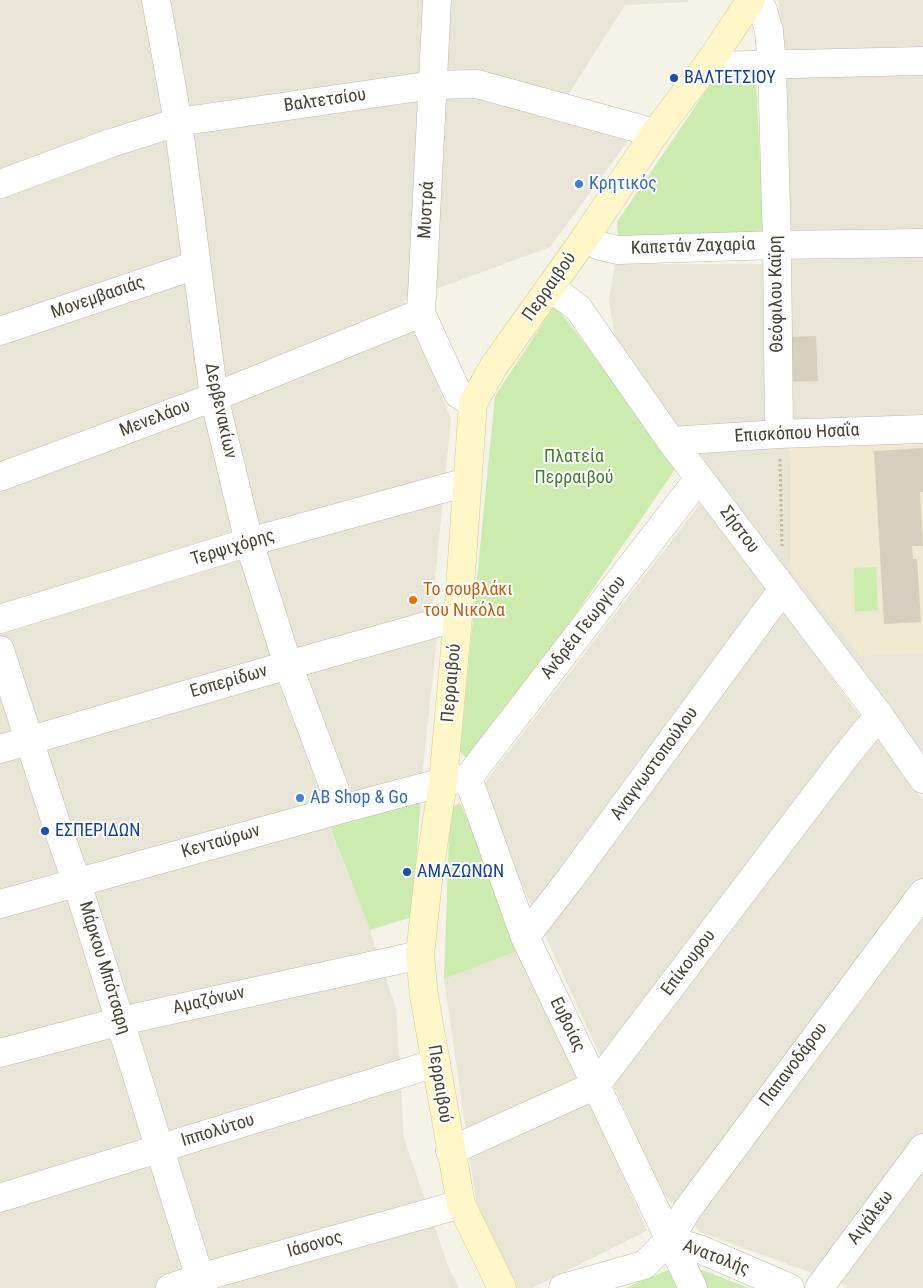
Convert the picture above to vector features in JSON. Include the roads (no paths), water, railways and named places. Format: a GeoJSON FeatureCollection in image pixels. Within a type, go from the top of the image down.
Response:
{"type":"FeatureCollection","features":[{"type":"Feature","properties":{"kind":"street","name":"Δερβενακίων"},"geometry":{"type":"LineString","coordinates":[[156,0],[178,122],[214,397],[249,542],[288,665],[342,809]]}},
{"type":"Feature","properties":{"kind":"street","name":"Μυστρά"},"geometry":{"type":"LineString","coordinates":[[437,0],[421,313],[458,394],[473,403]]}},
{"type":"Feature","properties":{"kind":"street","name":"Περραιβού"},"geometry":{"type":"LineString","coordinates":[[502,1288],[460,1204],[424,996],[420,955],[429,872],[456,780],[458,617],[473,403],[494,366],[585,238],[655,133],[686,90],[707,66],[751,0]]}},
{"type":"Feature","properties":{"kind":"street","name":"Θεόφιλου Καϊρη"},"geometry":{"type":"LineString","coordinates":[[758,0],[769,31],[772,64],[777,245],[779,434]]}},
{"type":"Feature","properties":{"kind":"street"},"geometry":{"type":"LineString","coordinates":[[707,66],[923,61]]}},
{"type":"Feature","properties":{"kind":"street","name":"Βαλτετσίου"},"geometry":{"type":"LineString","coordinates":[[0,184],[111,143],[178,122],[433,86],[477,84],[655,133]]}},
{"type":"Feature","properties":{"kind":"street","name":"Καπετάν Ζαχαρία"},"geometry":{"type":"LineString","coordinates":[[585,238],[600,246],[618,250],[923,243]]}},
{"type":"Feature","properties":{"kind":"street","name":"Μονεμβασιάς"},"geometry":{"type":"LineString","coordinates":[[0,332],[196,265]]}},
{"type":"Feature","properties":{"kind":"street","name":"Σήστου"},"geometry":{"type":"LineString","coordinates":[[550,287],[578,308],[671,441],[879,715],[923,779]]}},
{"type":"Feature","properties":{"kind":"street","name":"Μενελάου"},"geometry":{"type":"LineString","coordinates":[[0,477],[214,397],[421,313]]}},
{"type":"Feature","properties":{"kind":"street","name":"Επισκόπου Ησαΐα"},"geometry":{"type":"LineString","coordinates":[[671,441],[779,434],[923,429]]}},
{"type":"Feature","properties":{"kind":"street","name":"Ανδρέα Γεωργίου"},"geometry":{"type":"LineString","coordinates":[[456,780],[699,478]]}},
{"type":"Feature","properties":{"kind":"street","name":"Τερψιχόρης"},"geometry":{"type":"LineString","coordinates":[[0,619],[249,542],[467,482]]}},
{"type":"Feature","properties":{"kind":"street","name":"Αναγνωστοπούλου"},"geometry":{"type":"LineString","coordinates":[[525,937],[582,863],[783,590]]}},
{"type":"Feature","properties":{"kind":"street","name":"Εσπερίδων"},"geometry":{"type":"LineString","coordinates":[[0,749],[458,617]]}},
{"type":"Feature","properties":{"kind":"street","name":"Μάρκου Μπότσαρη"},"geometry":{"type":"LineString","coordinates":[[0,650],[77,882],[201,1283]]}},
{"type":"Feature","properties":{"kind":"street","name":"Επίκουρου"},"geometry":{"type":"LineString","coordinates":[[450,1150],[596,1085],[879,715]]}},
{"type":"Feature","properties":{"kind":"street","name":"Κενταύρων"},"geometry":{"type":"LineString","coordinates":[[0,904],[342,809],[456,780]]}},
{"type":"Feature","properties":{"kind":"street","name":"Ευβοίας"},"geometry":{"type":"LineString","coordinates":[[456,780],[525,937],[693,1288]]}},
{"type":"Feature","properties":{"kind":"street","name":"Παπανοδάρου"},"geometry":{"type":"LineString","coordinates":[[563,1288],[644,1265],[669,1240],[687,1210],[923,893]]}},
{"type":"Feature","properties":{"kind":"street","name":"Αμαζόνων"},"geometry":{"type":"LineString","coordinates":[[0,1053],[121,1021],[420,955]]}},
{"type":"Feature","properties":{"kind":"street","name":"Ιππολύτου"},"geometry":{"type":"LineString","coordinates":[[0,1198],[436,1063]]}},
{"type":"Feature","properties":{"kind":"street","name":"Αιγάλεω"},"geometry":{"type":"LineString","coordinates":[[820,1288],[923,1148]]}},
{"type":"Feature","properties":{"kind":"street","name":"Ιάσονος"},"geometry":{"type":"LineString","coordinates":[[170,1288],[201,1283],[460,1204]]}},
{"type":"Feature","properties":{"kind":"street","name":"Ανατολής"},"geometry":{"type":"LineString","coordinates":[[669,1240],[702,1250],[790,1288]]}},
{"type":"Feature","properties":{"kind":"place","name":"ΒΑΛΤΕΤΣΙΟΥ"},"geometry":{"type":"Point","coordinates":[674,78]}},
{"type":"Feature","properties":{"kind":"place","name":"Κρητικός"},"geometry":{"type":"Point","coordinates":[579,184]}},
{"type":"Feature","properties":{"kind":"place","name":"Το σουβλάκι του Νικόλα"},"geometry":{"type":"Point","coordinates":[413,600]}},
{"type":"Feature","properties":{"kind":"place","name":"AB Shop & Go"},"geometry":{"type":"Point","coordinates":[300,798]}},
{"type":"Feature","properties":{"kind":"place","name":"ΕΣΠΕΡΙΔΩΝ"},"geometry":{"type":"Point","coordinates":[45,831]}},
{"type":"Feature","properties":{"kind":"place","name":"ΑΜΑΖΩΝΩΝ"},"geometry":{"type":"Point","coordinates":[407,872]}},
{"type":"Feature","properties":{"kind":"park label","name":"Πλατεία Περραιβού"},"geometry":{"type":"Point","coordinates":[574,467]}}]}
